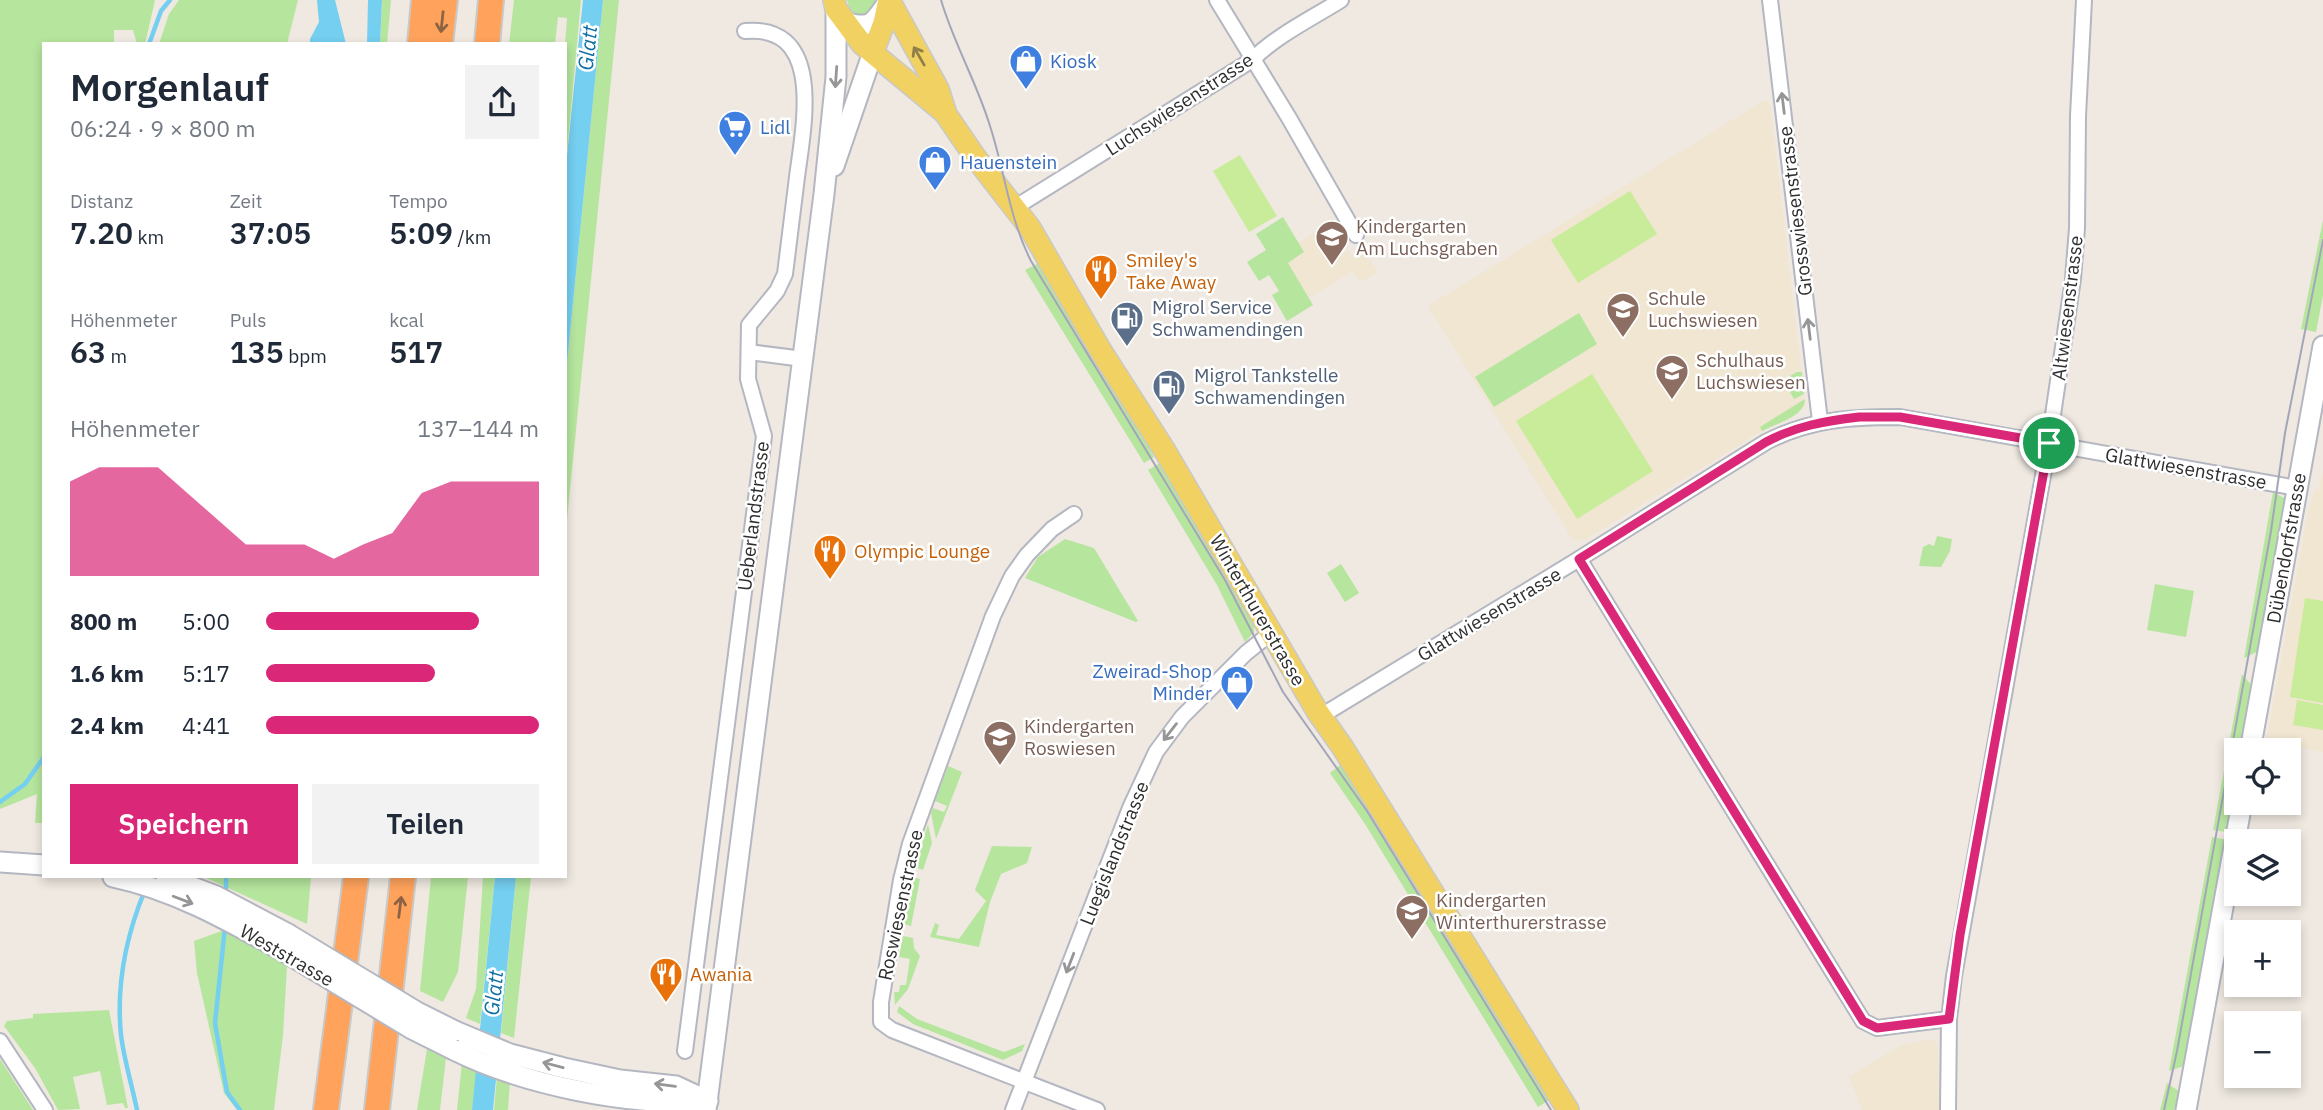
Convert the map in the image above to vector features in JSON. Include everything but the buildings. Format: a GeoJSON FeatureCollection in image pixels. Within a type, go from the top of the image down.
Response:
{"type":"FeatureCollection","features":[{"type":"Feature","properties":{"kind":"highway"},"geometry":{"type":"LineString","coordinates":[[420,42],[424,0]]}},
{"type":"Feature","properties":{"kind":"highway"},"geometry":{"type":"LineString","coordinates":[[440,42],[444,0]]}},
{"type":"Feature","properties":{"kind":"highway"},"geometry":{"type":"LineString","coordinates":[[486,42],[491,0]]}},
{"type":"Feature","properties":{"kind":"highway"},"geometry":{"type":"LineString","coordinates":[[310,1110],[340,878]]}},
{"type":"Feature","properties":{"kind":"highway"},"geometry":{"type":"LineString","coordinates":[[326,1110],[356,878]]}},
{"type":"Feature","properties":{"kind":"highway"},"geometry":{"type":"LineString","coordinates":[[377,1110],[403,878]]}},
{"type":"Feature","properties":{"kind":"highway"},"geometry":{"type":"LineString","coordinates":[[362,1110],[372,1036],[396,938]]}},
{"type":"Feature","properties":{"kind":"highway"},"geometry":{"type":"LineString","coordinates":[[391,1110],[394,1065],[392,979]]}},
{"type":"Feature","properties":{"kind":"main road"},"geometry":{"type":"LineString","coordinates":[[839,11],[864,27],[873,22],[889,0]]}},
{"type":"Feature","properties":{"kind":"main road"},"geometry":{"type":"LineString","coordinates":[[839,11],[862,44],[873,52],[889,0]]}},
{"type":"Feature","properties":{"kind":"main road","name":"Winterthurerstrasse"},"geometry":{"type":"LineString","coordinates":[[889,0],[938,89],[945,113]]}},
{"type":"Feature","properties":{"kind":"main road","name":"Ueberlandstrasse"},"geometry":{"type":"LineString","coordinates":[[707,1105],[824,194],[836,77],[839,11]]}},
{"type":"Feature","properties":{"kind":"main road","name":"Ueberlandstrasse"},"geometry":{"type":"LineString","coordinates":[[824,194],[873,52]]}},
{"type":"Feature","properties":{"kind":"main road","name":"Winterthurerstrasse"},"geometry":{"type":"LineString","coordinates":[[873,52],[945,113],[1043,250],[1321,716],[1567,1110]]}},
{"type":"Feature","properties":{"kind":"main road","name":"Dübendorfstrasse"},"geometry":{"type":"LineString","coordinates":[[2252,738],[2323,345]]}},
{"type":"Feature","properties":{"kind":"main road"},"geometry":{"type":"LineString","coordinates":[[2186,1110],[2240,815]]}},
{"type":"Feature","properties":{"kind":"main road"},"geometry":{"type":"LineString","coordinates":[[0,849],[42,852]]}},
{"type":"Feature","properties":{"kind":"main road"},"geometry":{"type":"LineString","coordinates":[[0,862],[42,865]]}},
{"type":"Feature","properties":{"kind":"main road","name":"Weststrasse"},"geometry":{"type":"LineString","coordinates":[[119,878],[211,911],[412,1029],[455,1040]]}},
{"type":"Feature","properties":{"kind":"main road","name":"Weststrasse"},"geometry":{"type":"LineString","coordinates":[[169,878],[216,896],[288,934],[417,1012],[455,1040]]}},
{"type":"Feature","properties":{"kind":"main road"},"geometry":{"type":"LineString","coordinates":[[455,1040],[505,1071],[559,1086],[676,1086],[707,1105]]}},
{"type":"Feature","properties":{"kind":"street"},"geometry":{"type":"LineString","coordinates":[[1217,0],[1356,235]]}},
{"type":"Feature","properties":{"kind":"street","name":"Luchswiesenstrasse"},"geometry":{"type":"LineString","coordinates":[[1014,208],[1252,60],[1270,43],[1341,0]]}},
{"type":"Feature","properties":{"kind":"street","name":"Grosswiesenstrasse"},"geometry":{"type":"LineString","coordinates":[[1770,0],[1820,421]]}},
{"type":"Feature","properties":{"kind":"street","name":"Altwiesenstrasse"},"geometry":{"type":"LineString","coordinates":[[1948,1110],[1949,1019],[1960,935],[2049,443],[2073,279],[2084,0]]}},
{"type":"Feature","properties":{"kind":"street","name":"Ueberlandstrasse"},"geometry":{"type":"LineString","coordinates":[[685,1051],[764,436],[748,379],[749,326],[777,291],[785,274],[805,108],[801,67],[791,49],[780,38],[769,33],[745,31]]}},
{"type":"Feature","properties":{"kind":"street"},"geometry":{"type":"LineString","coordinates":[[749,352],[803,359]]}},
{"type":"Feature","properties":{"kind":"street","name":"Glattwiesenstrasse"},"geometry":{"type":"LineString","coordinates":[[1321,716],[1766,442],[1787,431],[1820,421],[1900,417],[2297,488]]}},
{"type":"Feature","properties":{"kind":"street","name":"Roswiesenstrasse"},"geometry":{"type":"LineString","coordinates":[[1074,514],[1052,529],[1027,555],[1012,576],[993,616],[915,828],[901,880],[881,1002],[881,1021],[892,1030],[1097,1110]]}},
{"type":"Feature","properties":{"kind":"street"},"geometry":{"type":"LineString","coordinates":[[1579,559],[1863,1021],[1877,1028],[1949,1019]]}},
{"type":"Feature","properties":{"kind":"street","name":"Luegislandstrasse"},"geometry":{"type":"LineString","coordinates":[[1013,1110],[1130,808],[1156,752],[1182,717],[1246,653],[1271,633]]}},
{"type":"Feature","properties":{"kind":"street"},"geometry":{"type":"LineString","coordinates":[[0,1041],[45,1110]]}},
{"type":"Feature","properties":{"kind":"shaded area","name":"Schule Luchswiesen"},"geometry":{"type":"Polygon","coordinates":[[[1765,100],[1770,103],[1804,407],[1795,415],[1755,435],[1586,539],[1572,539],[1428,306],[1765,100]]]}},
{"type":"Feature","properties":{"kind":"shaded area","name":"Kindergarten Am Luchsgraben"},"geometry":{"type":"Polygon","coordinates":[[[1320,229],[1338,257],[1349,250],[1355,259],[1365,253],[1378,272],[1360,282],[1353,271],[1309,298],[1288,263],[1304,252],[1298,243],[1320,229]]]}},
{"type":"Feature","properties":{"kind":"shaded area"},"geometry":{"type":"Polygon","coordinates":[[[2323,470],[2323,752],[2301,748],[2301,738],[2267,738],[2308,512],[2315,490],[2319,490],[2323,470]]]}},
{"type":"Feature","properties":{"kind":"shaded area"},"geometry":{"type":"Polygon","coordinates":[[[1932,1039],[1938,1045],[1939,1110],[1862,1110],[1849,1076],[1902,1045],[1932,1039]]]}},
{"type":"Feature","properties":{"kind":"green space"},"geometry":{"type":"Polygon","coordinates":[[[0,0],[155,0],[145,42],[136,42],[133,30],[114,30],[114,42],[42,42],[42,823],[35,823],[37,794],[0,809],[0,0]]]}},
{"type":"Feature","properties":{"kind":"green space"},"geometry":{"type":"Polygon","coordinates":[[[179,0],[298,0],[288,42],[160,42],[169,14],[179,0]]]}},
{"type":"Feature","properties":{"kind":"green space"},"geometry":{"type":"Polygon","coordinates":[[[382,0],[391,0],[387,42],[380,42],[382,0]]]}},
{"type":"Feature","properties":{"kind":"green space"},"geometry":{"type":"Polygon","coordinates":[[[514,0],[581,0],[567,153],[567,18],[558,17],[555,42],[509,42],[514,0]]]}},
{"type":"Feature","properties":{"kind":"green space"},"geometry":{"type":"Polygon","coordinates":[[[603,0],[619,0],[567,520],[567,364],[603,0]]]}},
{"type":"Feature","properties":{"kind":"green space"},"geometry":{"type":"Polygon","coordinates":[[[847,0],[876,0],[874,12],[870,17],[855,16],[847,0]]]}},
{"type":"Feature","properties":{"kind":"green space"},"geometry":{"type":"Polygon","coordinates":[[[1240,155],[1277,216],[1249,232],[1213,171],[1240,155]]]}},
{"type":"Feature","properties":{"kind":"green space"},"geometry":{"type":"Polygon","coordinates":[[[1630,191],[1657,234],[1578,283],[1551,240],[1630,191]]]}},
{"type":"Feature","properties":{"kind":"green space"},"geometry":{"type":"Polygon","coordinates":[[[1283,217],[1304,252],[1288,263],[1313,305],[1287,321],[1272,295],[1279,291],[1269,275],[1259,281],[1247,262],[1266,250],[1256,234],[1283,217]]]}},
{"type":"Feature","properties":{"kind":"green space"},"geometry":{"type":"Polygon","coordinates":[[[2323,220],[2323,295],[2316,332],[2301,329],[2323,220]]]}},
{"type":"Feature","properties":{"kind":"green space"},"geometry":{"type":"Polygon","coordinates":[[[1041,262],[1153,448],[1150,450],[1154,457],[1144,463],[1025,270],[1041,262]]]}},
{"type":"Feature","properties":{"kind":"green space"},"geometry":{"type":"Polygon","coordinates":[[[1579,313],[1597,344],[1494,407],[1475,377],[1579,313]]]}},
{"type":"Feature","properties":{"kind":"green space"},"geometry":{"type":"Polygon","coordinates":[[[1802,372],[1804,394],[1794,399],[1783,380],[1802,372]]]}},
{"type":"Feature","properties":{"kind":"green space"},"geometry":{"type":"Polygon","coordinates":[[[1592,374],[1653,471],[1577,519],[1516,421],[1592,374]]]}},
{"type":"Feature","properties":{"kind":"green space"},"geometry":{"type":"Polygon","coordinates":[[[1805,399],[1804,405],[1795,415],[1762,431],[1760,427],[1805,399]]]}},
{"type":"Feature","properties":{"kind":"green space"},"geometry":{"type":"Polygon","coordinates":[[[1162,462],[1254,622],[1254,632],[1245,642],[1217,585],[1148,470],[1162,462]]]}},
{"type":"Feature","properties":{"kind":"green space"},"geometry":{"type":"Polygon","coordinates":[[[2273,492],[2284,498],[2285,505],[2259,651],[2244,658],[2273,492]]]}},
{"type":"Feature","properties":{"kind":"green space"},"geometry":{"type":"Polygon","coordinates":[[[1937,536],[1952,539],[1950,551],[1941,567],[1919,566],[1923,547],[1929,544],[1934,546],[1937,536]]]}},
{"type":"Feature","properties":{"kind":"green space"},"geometry":{"type":"Polygon","coordinates":[[[1065,539],[1094,548],[1138,621],[1025,578],[1038,557],[1065,539]]]}},
{"type":"Feature","properties":{"kind":"green space"},"geometry":{"type":"Polygon","coordinates":[[[1341,564],[1359,593],[1345,602],[1327,573],[1341,564]]]}},
{"type":"Feature","properties":{"kind":"green space"},"geometry":{"type":"Polygon","coordinates":[[[2155,584],[2194,591],[2186,637],[2147,630],[2155,584]]]}},
{"type":"Feature","properties":{"kind":"green space"},"geometry":{"type":"Polygon","coordinates":[[[2305,598],[2323,601],[2323,703],[2290,697],[2305,598]]]}},
{"type":"Feature","properties":{"kind":"green space"},"geometry":{"type":"Polygon","coordinates":[[[2242,674],[2253,687],[2243,738],[2230,738],[2242,674]]]}},
{"type":"Feature","properties":{"kind":"green space"},"geometry":{"type":"Polygon","coordinates":[[[2297,700],[2323,705],[2323,730],[2293,725],[2297,700]]]}},
{"type":"Feature","properties":{"kind":"green space"},"geometry":{"type":"Polygon","coordinates":[[[1338,755],[1548,1092],[1545,1094],[1549,1100],[1538,1107],[1365,824],[1330,773],[1340,765],[1335,757],[1338,755]]]}},
{"type":"Feature","properties":{"kind":"green space"},"geometry":{"type":"Polygon","coordinates":[[[948,766],[962,772],[936,839],[931,813],[933,808],[944,812],[947,806],[935,801],[948,766]]]}},
{"type":"Feature","properties":{"kind":"green space"},"geometry":{"type":"Polygon","coordinates":[[[2224,771],[2224,815],[2232,815],[2231,824],[2227,823],[2224,832],[2213,830],[2224,771]]]}},
{"type":"Feature","properties":{"kind":"green space"},"geometry":{"type":"Polygon","coordinates":[[[928,824],[932,843],[923,870],[915,867],[928,824]]]}},
{"type":"Feature","properties":{"kind":"green space"},"geometry":{"type":"Polygon","coordinates":[[[2212,837],[2224,839],[2224,856],[2184,1066],[2169,1071],[2212,837]]]}},
{"type":"Feature","properties":{"kind":"green space"},"geometry":{"type":"Polygon","coordinates":[[[992,846],[1032,847],[1027,863],[1001,874],[990,902],[979,947],[930,937],[935,923],[939,925],[936,935],[959,939],[986,901],[975,890],[992,846]]]}},
{"type":"Feature","properties":{"kind":"green space"},"geometry":{"type":"Polygon","coordinates":[[[913,877],[920,879],[911,926],[904,924],[913,877]]]}},
{"type":"Feature","properties":{"kind":"green space"},"geometry":{"type":"Polygon","coordinates":[[[206,878],[311,878],[307,924],[206,878]]]}},
{"type":"Feature","properties":{"kind":"green space"},"geometry":{"type":"Polygon","coordinates":[[[431,878],[468,878],[458,972],[443,1002],[420,991],[431,878]]]}},
{"type":"Feature","properties":{"kind":"green space"},"geometry":{"type":"Polygon","coordinates":[[[483,878],[495,878],[480,1024],[466,1018],[476,989],[483,878]]]}},
{"type":"Feature","properties":{"kind":"green space"},"geometry":{"type":"Polygon","coordinates":[[[516,878],[531,878],[514,1038],[501,1033],[516,878]]]}},
{"type":"Feature","properties":{"kind":"green space"},"geometry":{"type":"Polygon","coordinates":[[[230,928],[287,966],[283,1035],[274,1110],[237,1110],[224,1093],[197,973],[194,941],[230,928]]]}},
{"type":"Feature","properties":{"kind":"green space"},"geometry":{"type":"Polygon","coordinates":[[[903,936],[913,938],[914,948],[920,956],[908,989],[895,1005],[894,992],[899,992],[900,985],[906,985],[910,959],[899,957],[903,936]]]}},
{"type":"Feature","properties":{"kind":"green space"},"geometry":{"type":"Polygon","coordinates":[[[899,1006],[917,1019],[1004,1052],[1025,1044],[1022,1051],[1003,1060],[913,1024],[897,1012],[899,1006]]]}},
{"type":"Feature","properties":{"kind":"green space"},"geometry":{"type":"Polygon","coordinates":[[[109,1010],[128,1108],[125,1108],[123,1103],[107,1105],[100,1071],[73,1077],[80,1109],[58,1110],[35,1068],[4,1026],[7,1021],[33,1018],[33,1014],[109,1010]]]}},
{"type":"Feature","properties":{"kind":"green space"},"geometry":{"type":"Polygon","coordinates":[[[427,1049],[446,1058],[440,1110],[417,1110],[427,1049]]]}},
{"type":"Feature","properties":{"kind":"green space"},"geometry":{"type":"Polygon","coordinates":[[[0,1059],[33,1110],[0,1110],[0,1059]]]}},
{"type":"Feature","properties":{"kind":"green space"},"geometry":{"type":"Polygon","coordinates":[[[462,1063],[477,1068],[472,1110],[457,1110],[462,1063]]]}},
{"type":"Feature","properties":{"kind":"green space"},"geometry":{"type":"Polygon","coordinates":[[[497,1076],[510,1080],[508,1110],[494,1110],[497,1076]]]}},
{"type":"Feature","properties":{"kind":"green space"},"geometry":{"type":"Polygon","coordinates":[[[2167,1083],[2180,1092],[2174,1110],[2160,1110],[2167,1083]]]}},
{"type":"Feature","properties":{"kind":"water"},"geometry":{"type":"Polygon","coordinates":[[[317,0],[335,0],[346,42],[310,42],[319,22],[317,0]]]}},
{"type":"Feature","properties":{"kind":"water"},"geometry":{"type":"Polygon","coordinates":[[[368,0],[382,0],[380,42],[367,42],[368,0]]]}},
{"type":"Feature","properties":{"kind":"water","name":"Glatt"},"geometry":{"type":"Polygon","coordinates":[[[583,0],[603,0],[567,364],[567,156],[583,0]]]}},
{"type":"Feature","properties":{"kind":"water","name":"Glatt"},"geometry":{"type":"Polygon","coordinates":[[[495,878],[516,878],[493,1110],[472,1110],[495,878]]]}},
{"type":"Feature","properties":{"kind":"waterway"},"geometry":{"type":"LineString","coordinates":[[150,42],[161,11],[170,0]]}},
{"type":"Feature","properties":{"kind":"waterway"},"geometry":{"type":"LineString","coordinates":[[0,802],[25,784],[42,760]]}},
{"type":"Feature","properties":{"kind":"waterway"},"geometry":{"type":"LineString","coordinates":[[226,878],[226,893]]}},
{"type":"Feature","properties":{"kind":"waterway"},"geometry":{"type":"LineString","coordinates":[[137,1110],[122,1044],[120,998],[128,943],[145,890]]}},
{"type":"Feature","properties":{"kind":"waterway"},"geometry":{"type":"LineString","coordinates":[[225,927],[215,1023],[227,1092],[240,1110]]}},
{"type":"Feature","properties":{"kind":"tram line"},"geometry":{"type":"LineString","coordinates":[[941,0],[985,110],[1017,228],[1031,261],[1225,580],[1283,692],[1367,811],[1551,1110]]}},
{"type":"Feature","properties":{"kind":"tram line"},"geometry":{"type":"LineString","coordinates":[[2164,1110],[2271,531],[2285,433],[2323,240]]}},
{"type":"Feature","properties":{"kind":"place","name":"Kiosk"},"geometry":{"type":"Point","coordinates":[1026,91]}},
{"type":"Feature","properties":{"kind":"place","name":"Lidl"},"geometry":{"type":"Point","coordinates":[735,157]}},
{"type":"Feature","properties":{"kind":"place","name":"Hauenstein"},"geometry":{"type":"Point","coordinates":[935,192]}},
{"type":"Feature","properties":{"kind":"place","name":"Kindergarten Am Luchsgraben"},"geometry":{"type":"Point","coordinates":[1332,267]}},
{"type":"Feature","properties":{"kind":"place","name":"Smiley's Take Away"},"geometry":{"type":"Point","coordinates":[1101,301]}},
{"type":"Feature","properties":{"kind":"place","name":"Schule Luchswiesen"},"geometry":{"type":"Point","coordinates":[1623,339]}},
{"type":"Feature","properties":{"kind":"place","name":"Migrol Service Schwamendingen"},"geometry":{"type":"Point","coordinates":[1127,348]}},
{"type":"Feature","properties":{"kind":"place","name":"Schulhaus Luchswiesen"},"geometry":{"type":"Point","coordinates":[1672,401]}},
{"type":"Feature","properties":{"kind":"place","name":"Migrol Tankstelle Schwamendingen"},"geometry":{"type":"Point","coordinates":[1169,416]}},
{"type":"Feature","properties":{"kind":"place","name":"Olympic Lounge"},"geometry":{"type":"Point","coordinates":[830,581]}},
{"type":"Feature","properties":{"kind":"place","name":"Zweirad-Shop Minder"},"geometry":{"type":"Point","coordinates":[1237,712]}},
{"type":"Feature","properties":{"kind":"place","name":"Kindergarten Roswiesen"},"geometry":{"type":"Point","coordinates":[1000,767]}},
{"type":"Feature","properties":{"kind":"place","name":"Kindergarten Winterthurerstrasse"},"geometry":{"type":"Point","coordinates":[1412,941]}},
{"type":"Feature","properties":{"kind":"place","name":"Awania"},"geometry":{"type":"Point","coordinates":[666,1004]}},
{"type":"Feature","properties":{"kind":"route"},"geometry":{"type":"LineString","coordinates":[[1900,417],[2049,443],[1960,935],[1949,1019],[1877,1028],[1863,1021],[1579,559],[1766,442],[1787,431],[1820,421],[1900,417]]}}]}
